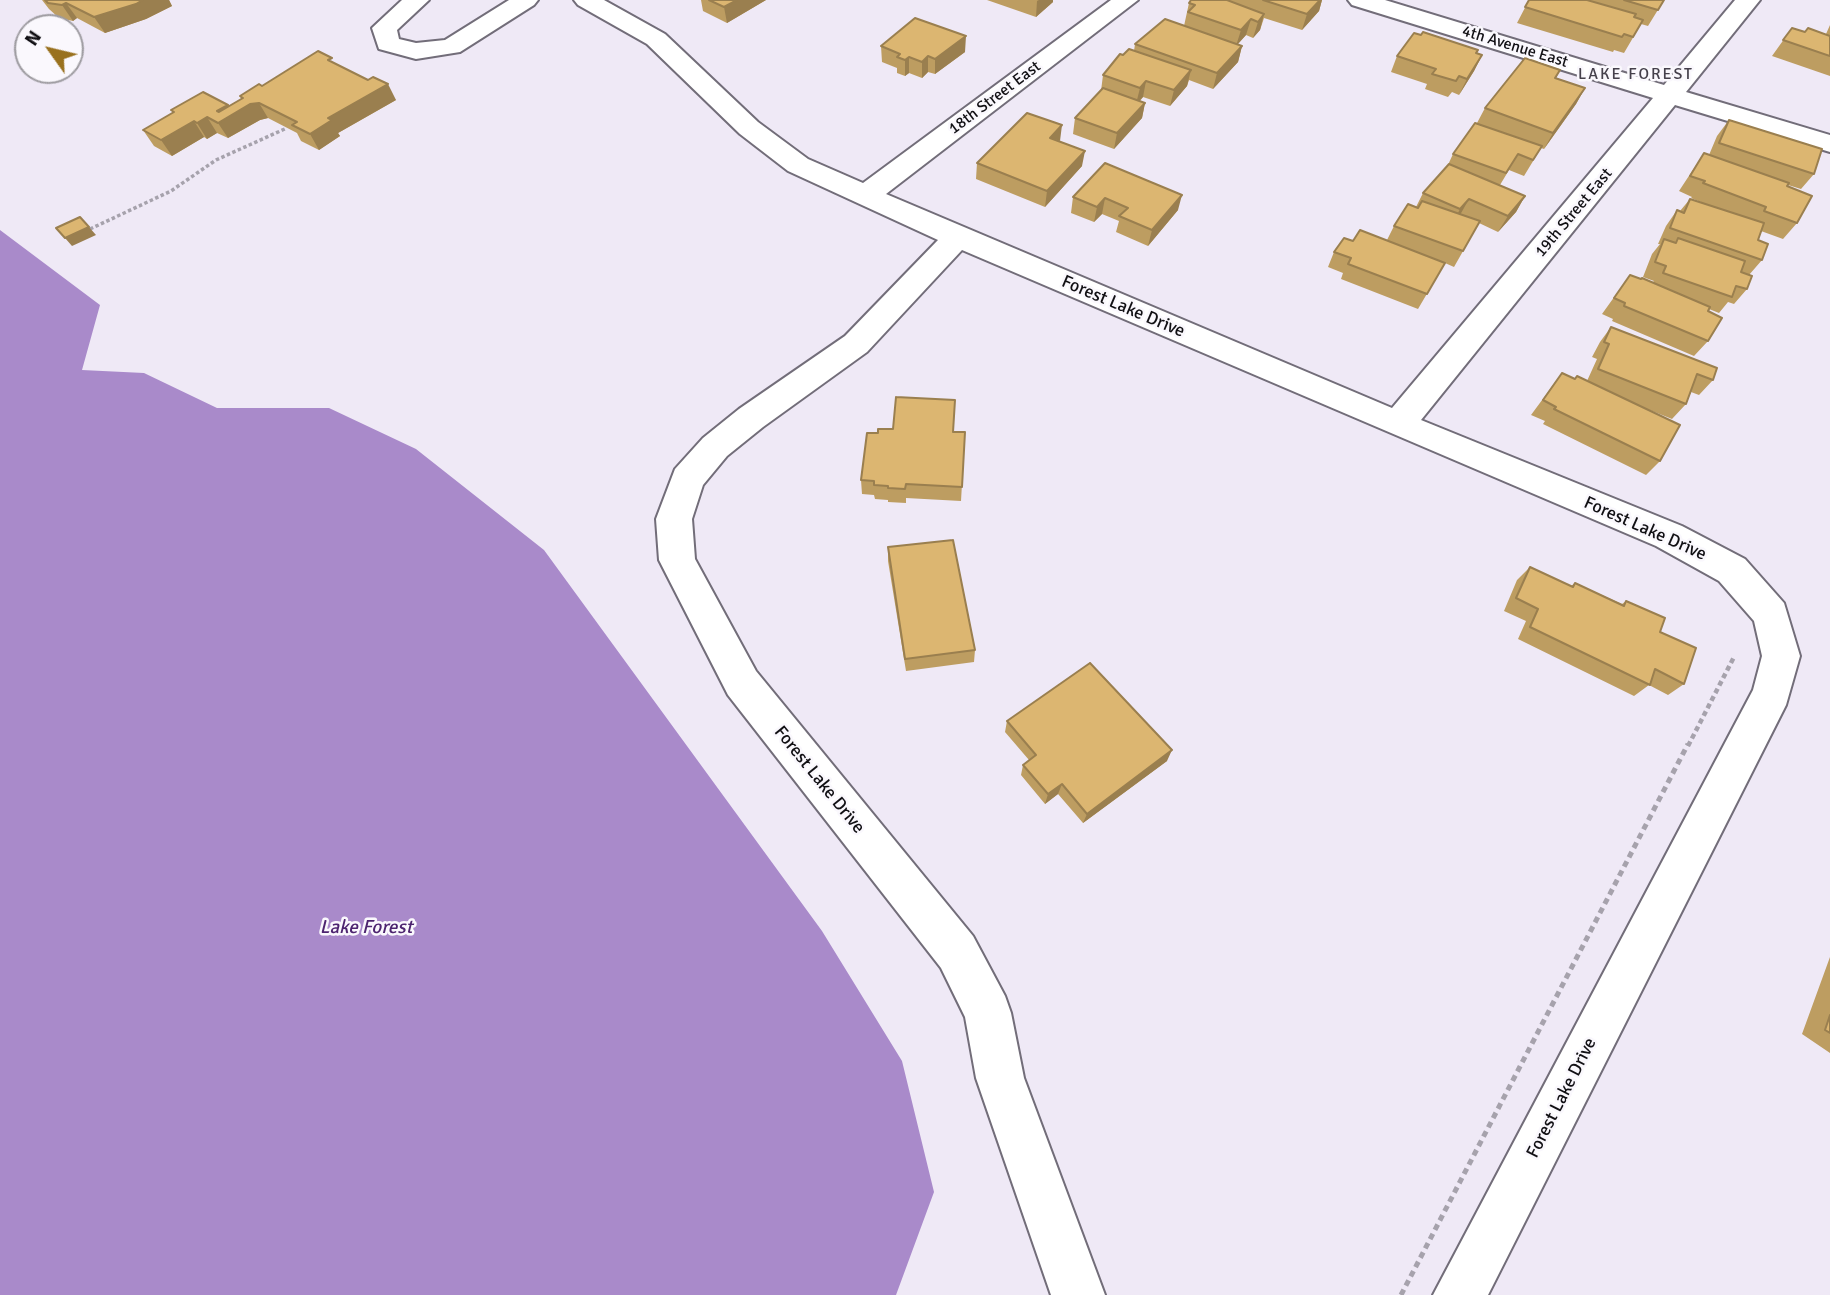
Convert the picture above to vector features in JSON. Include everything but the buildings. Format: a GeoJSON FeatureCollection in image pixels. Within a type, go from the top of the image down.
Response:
{"type":"FeatureCollection","features":[{"type":"Feature","properties":{"kind":"street"},"geometry":{"type":"LineString","coordinates":[[417,0],[384,28],[388,44],[416,51],[451,47],[526,0]]}},
{"type":"Feature","properties":{"kind":"street","name":"Forest Lake Drive"},"geometry":{"type":"LineString","coordinates":[[586,0],[656,39],[749,128],[799,165],[958,237],[1669,536],[1732,570],[1771,614],[1782,656],[1772,693],[1460,1295]]}},
{"type":"Feature","properties":{"kind":"street","name":"18th Street East"},"geometry":{"type":"LineString","coordinates":[[864,196],[1126,0]]}},
{"type":"Feature","properties":{"kind":"street","name":"4th Avenue East"},"geometry":{"type":"LineString","coordinates":[[1360,0],[1830,144]]}},
{"type":"Feature","properties":{"kind":"street","name":"19th Street East"},"geometry":{"type":"LineString","coordinates":[[1398,424],[1748,0]]}},
{"type":"Feature","properties":{"kind":"street","name":"Forest Lake Drive"},"geometry":{"type":"LineString","coordinates":[[958,237],[856,344],[751,418],[715,447],[687,479],[674,519],[677,560],[742,683],[957,952],[988,1013],[1000,1078],[1078,1295]]}},
{"type":"Feature","properties":{"kind":"path"},"geometry":{"type":"LineString","coordinates":[[90,229],[171,191],[216,160],[287,128]]}},
{"type":"Feature","properties":{"kind":"path"},"geometry":{"type":"LineString","coordinates":[[1401,1295],[1737,648]]}},
{"type":"Feature","properties":{"kind":"water","name":"Lake Forest"},"geometry":{"type":"Polygon","coordinates":[[[0,230],[100,305],[82,370],[144,373],[217,408],[329,408],[416,449],[544,550],[822,931],[902,1061],[934,1192],[896,1295],[0,1295],[0,230]]]}},
{"type":"Feature","properties":{"kind":"district","name":"LAKE FOREST"},"geometry":{"type":"Point","coordinates":[1636,75]}}]}
